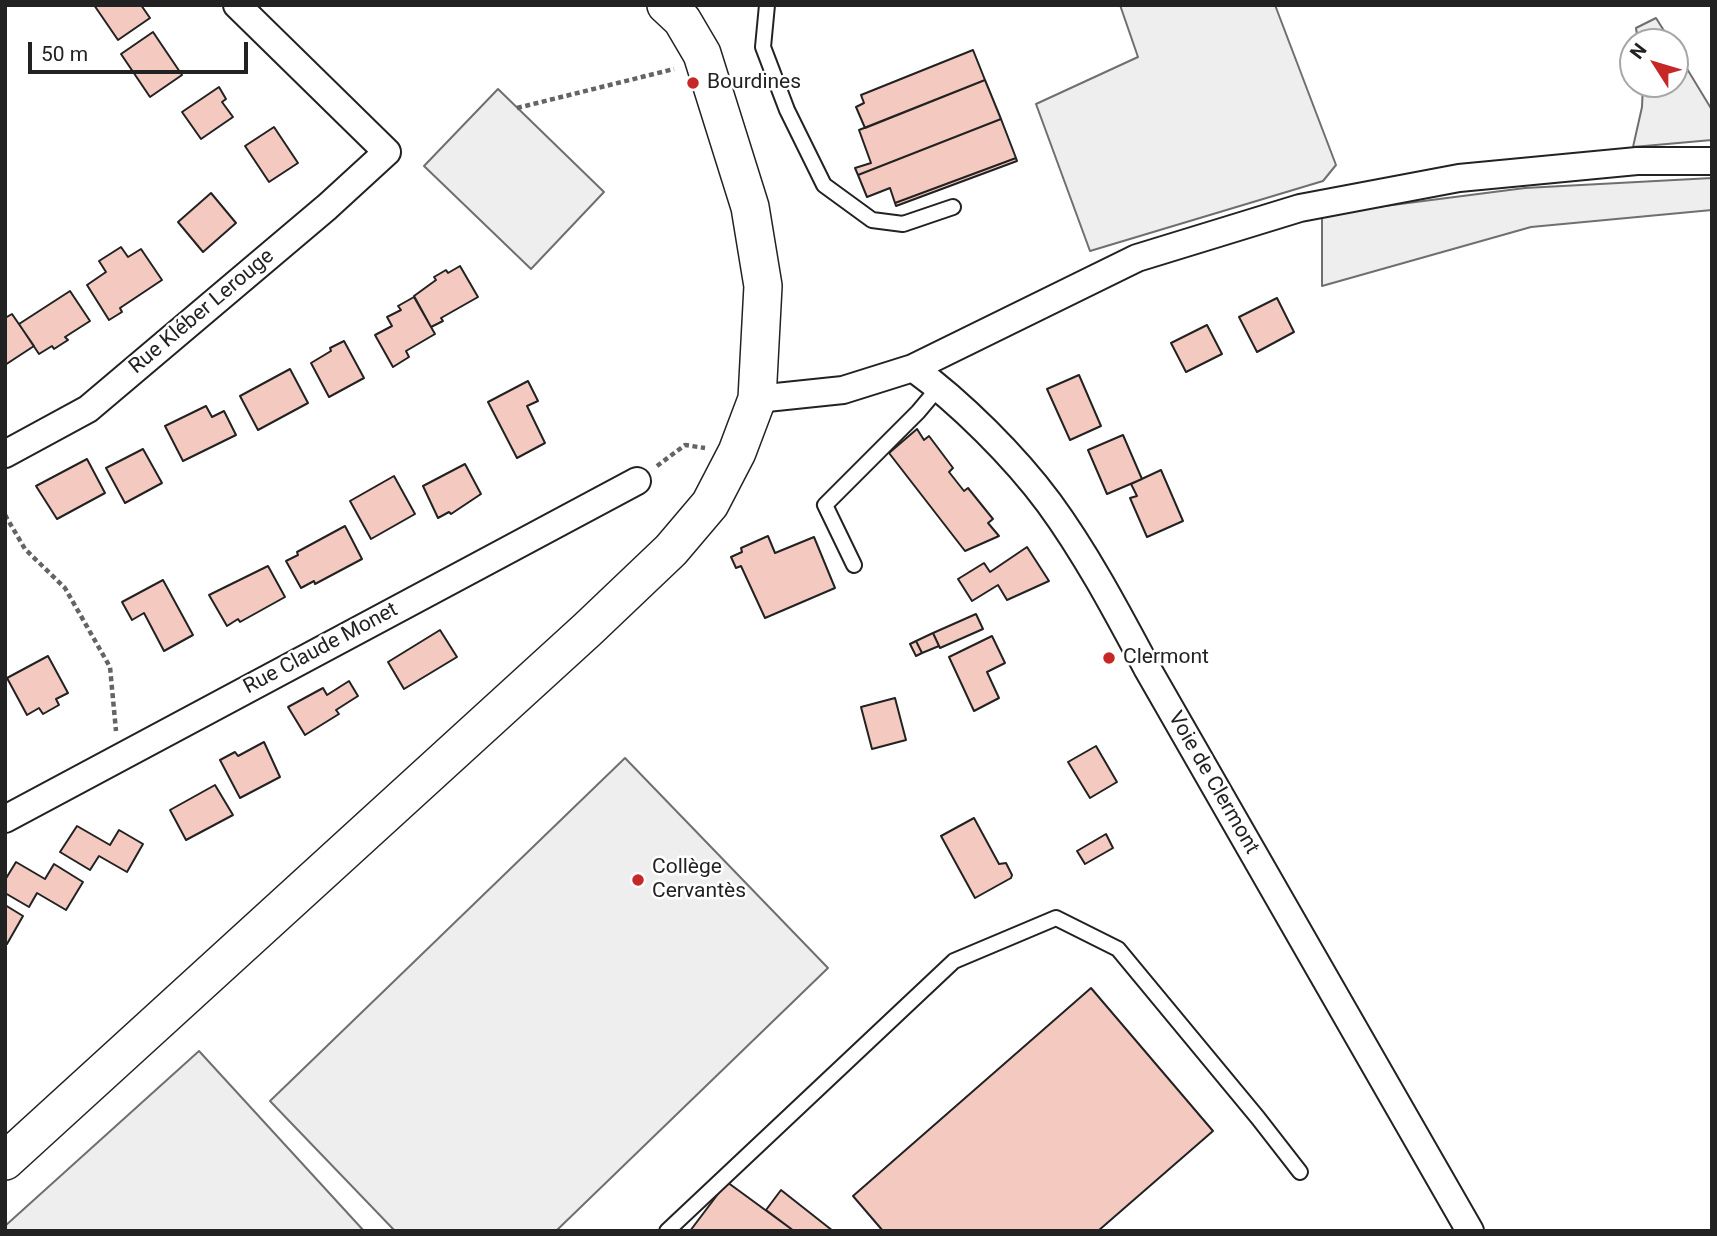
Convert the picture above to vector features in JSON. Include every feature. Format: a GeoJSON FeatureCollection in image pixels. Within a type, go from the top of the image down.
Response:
{"type":"FeatureCollection","features":[{"type":"Feature","properties":{"kind":"street","name":"Rue Kléber Lerouge"},"geometry":{"type":"LineString","coordinates":[[5,454],[88,409],[327,207],[387,152],[237,5]]}},
{"type":"Feature","properties":{"kind":"street"},"geometry":{"type":"LineString","coordinates":[[666,5],[682,20],[704,58]]}},
{"type":"Feature","properties":{"kind":"street"},"geometry":{"type":"LineString","coordinates":[[5,1161],[587,629],[671,550],[710,504],[737,452],[757,399],[763,286],[750,207],[704,58],[700,30],[701,5]]}},
{"type":"Feature","properties":{"kind":"street"},"geometry":{"type":"LineString","coordinates":[[757,399],[843,390],[913,368],[1137,258],[1300,208],[1459,178],[1637,161],[1712,161]]}},
{"type":"Feature","properties":{"kind":"street","name":"Voie de Clermont"},"geometry":{"type":"LineString","coordinates":[[913,368],[939,387],[995,442],[1048,502],[1102,584],[1161,692],[1470,1231]]}},
{"type":"Feature","properties":{"kind":"street","name":"Rue Claude Monet"},"geometry":{"type":"LineString","coordinates":[[5,818],[637,481]]}},
{"type":"Feature","properties":{"kind":"lane"},"geometry":{"type":"LineString","coordinates":[[767,5],[763,47],[788,110],[824,185],[872,220],[903,224],[953,207]]}},
{"type":"Feature","properties":{"kind":"lane"},"geometry":{"type":"LineString","coordinates":[[854,565],[825,505],[918,412],[939,387]]}},
{"type":"Feature","properties":{"kind":"lane"},"geometry":{"type":"LineString","coordinates":[[667,1231],[954,961],[1056,918],[1118,949],[1300,1172]]}},
{"type":"Feature","properties":{"kind":"path"},"geometry":{"type":"LineString","coordinates":[[517,108],[704,58]]}},
{"type":"Feature","properties":{"kind":"path"},"geometry":{"type":"LineString","coordinates":[[637,481],[685,445],[737,452]]}},
{"type":"Feature","properties":{"kind":"path"},"geometry":{"type":"LineString","coordinates":[[5,515],[25,549],[65,588],[110,667],[119,756]]}},
{"type":"Feature","properties":{"kind":"shaded area"},"geometry":{"type":"Polygon","coordinates":[[[1120,5],[1275,5],[1336,165],[1323,181],[1090,251],[1036,104],[1138,57],[1120,5]]]}},
{"type":"Feature","properties":{"kind":"shaded area"},"geometry":{"type":"Polygon","coordinates":[[[1656,18],[1662,28],[1636,28],[1656,18]]]}},
{"type":"Feature","properties":{"kind":"shaded area"},"geometry":{"type":"Polygon","coordinates":[[[1689,72],[1712,110],[1712,140],[1633,147],[1642,98],[1689,98],[1689,72]]]}},
{"type":"Feature","properties":{"kind":"shaded area"},"geometry":{"type":"Polygon","coordinates":[[[498,89],[604,192],[531,269],[424,166],[498,89]]]}},
{"type":"Feature","properties":{"kind":"shaded area"},"geometry":{"type":"Polygon","coordinates":[[[1712,178],[1712,210],[1531,227],[1322,286],[1322,214],[1525,188],[1712,178]]]}},
{"type":"Feature","properties":{"kind":"shaded area"},"geometry":{"type":"Polygon","coordinates":[[[625,758],[828,968],[556,1231],[395,1231],[270,1101],[625,758]]]}},
{"type":"Feature","properties":{"kind":"shaded area"},"geometry":{"type":"Polygon","coordinates":[[[199,1051],[364,1231],[5,1231],[5,1226],[199,1051]]]}},
{"type":"Feature","properties":{"kind":"building"},"geometry":{"type":"Polygon","coordinates":[[[94,5],[141,5],[150,18],[118,40],[94,5]]]}},
{"type":"Feature","properties":{"kind":"building"},"geometry":{"type":"Polygon","coordinates":[[[153,32],[182,75],[150,97],[121,54],[153,32]]]}},
{"type":"Feature","properties":{"kind":"building"},"geometry":{"type":"Polygon","coordinates":[[[973,50],[985,80],[865,128],[856,107],[864,103],[861,95],[973,50]]]}},
{"type":"Feature","properties":{"kind":"building"},"geometry":{"type":"Polygon","coordinates":[[[985,80],[1001,119],[858,175],[855,168],[871,163],[859,130],[985,80]]]}},
{"type":"Feature","properties":{"kind":"building"},"geometry":{"type":"Polygon","coordinates":[[[219,87],[226,99],[222,102],[233,117],[201,139],[182,112],[219,87]]]}},
{"type":"Feature","properties":{"kind":"building"},"geometry":{"type":"Polygon","coordinates":[[[1001,119],[1016,158],[895,203],[890,188],[867,197],[858,175],[1001,119]]]}},
{"type":"Feature","properties":{"kind":"building"},"geometry":{"type":"Polygon","coordinates":[[[274,127],[298,163],[269,182],[245,146],[274,127]]]}},
{"type":"Feature","properties":{"kind":"building"},"geometry":{"type":"Polygon","coordinates":[[[1016,158],[1017,161],[896,206],[895,203],[1016,158]]]}},
{"type":"Feature","properties":{"kind":"building"},"geometry":{"type":"Polygon","coordinates":[[[211,193],[236,223],[203,252],[178,222],[211,193]]]}},
{"type":"Feature","properties":{"kind":"building"},"geometry":{"type":"Polygon","coordinates":[[[121,247],[128,257],[141,249],[162,280],[120,308],[122,312],[109,320],[87,285],[106,272],[99,261],[121,247]]]}},
{"type":"Feature","properties":{"kind":"building"},"geometry":{"type":"Polygon","coordinates":[[[460,266],[478,297],[441,318],[443,321],[431,327],[414,296],[436,280],[434,277],[460,266]]]}},
{"type":"Feature","properties":{"kind":"building"},"geometry":{"type":"Polygon","coordinates":[[[70,291],[90,321],[65,337],[68,340],[39,354],[19,324],[70,291]]]}},
{"type":"Feature","properties":{"kind":"building"},"geometry":{"type":"Polygon","coordinates":[[[414,297],[435,334],[406,351],[409,357],[393,367],[375,335],[392,326],[387,317],[401,310],[398,306],[414,297]]]}},
{"type":"Feature","properties":{"kind":"building"},"geometry":{"type":"Polygon","coordinates":[[[1277,298],[1294,332],[1257,352],[1239,317],[1277,298]]]}},
{"type":"Feature","properties":{"kind":"building"},"geometry":{"type":"Polygon","coordinates":[[[12,314],[34,346],[5,365],[5,318],[12,314]]]}},
{"type":"Feature","properties":{"kind":"building"},"geometry":{"type":"Polygon","coordinates":[[[1207,325],[1222,354],[1186,372],[1171,343],[1207,325]]]}},
{"type":"Feature","properties":{"kind":"building"},"geometry":{"type":"Polygon","coordinates":[[[344,341],[364,378],[329,397],[311,363],[344,341]]]}},
{"type":"Feature","properties":{"kind":"building"},"geometry":{"type":"Polygon","coordinates":[[[290,369],[308,403],[258,430],[240,396],[290,369]]]}},
{"type":"Feature","properties":{"kind":"building"},"geometry":{"type":"Polygon","coordinates":[[[1079,375],[1101,426],[1070,440],[1047,389],[1079,375]]]}},
{"type":"Feature","properties":{"kind":"building"},"geometry":{"type":"Polygon","coordinates":[[[528,381],[538,401],[527,406],[545,443],[517,458],[488,402],[528,381]]]}},
{"type":"Feature","properties":{"kind":"building"},"geometry":{"type":"Polygon","coordinates":[[[206,406],[212,417],[224,411],[236,435],[183,461],[165,426],[206,406]]]}},
{"type":"Feature","properties":{"kind":"building"},"geometry":{"type":"Polygon","coordinates":[[[917,429],[924,440],[929,436],[953,468],[949,472],[964,491],[968,488],[993,519],[988,523],[999,536],[965,551],[889,453],[917,429]]]}},
{"type":"Feature","properties":{"kind":"building"},"geometry":{"type":"Polygon","coordinates":[[[1123,435],[1142,479],[1107,494],[1088,450],[1123,435]]]}},
{"type":"Feature","properties":{"kind":"building"},"geometry":{"type":"Polygon","coordinates":[[[143,449],[162,483],[125,503],[106,468],[143,449]]]}},
{"type":"Feature","properties":{"kind":"building"},"geometry":{"type":"Polygon","coordinates":[[[87,459],[105,493],[57,519],[36,486],[87,459]]]}},
{"type":"Feature","properties":{"kind":"building"},"geometry":{"type":"Polygon","coordinates":[[[465,464],[481,494],[451,514],[449,512],[438,518],[423,486],[465,464]]]}},
{"type":"Feature","properties":{"kind":"building"},"geometry":{"type":"Polygon","coordinates":[[[1161,470],[1183,521],[1147,537],[1130,498],[1137,496],[1131,484],[1161,470]]]}},
{"type":"Feature","properties":{"kind":"building"},"geometry":{"type":"Polygon","coordinates":[[[394,476],[415,514],[371,539],[350,501],[394,476]]]}},
{"type":"Feature","properties":{"kind":"building"},"geometry":{"type":"Polygon","coordinates":[[[345,526],[362,559],[315,584],[314,581],[301,588],[286,561],[298,555],[297,552],[345,526]]]}},
{"type":"Feature","properties":{"kind":"building"},"geometry":{"type":"Polygon","coordinates":[[[768,536],[775,553],[814,537],[835,588],[765,618],[741,566],[736,568],[731,557],[742,552],[741,548],[768,536]]]}},
{"type":"Feature","properties":{"kind":"building"},"geometry":{"type":"Polygon","coordinates":[[[1027,547],[1049,581],[1007,600],[998,585],[972,601],[958,579],[984,563],[990,572],[1027,547]]]}},
{"type":"Feature","properties":{"kind":"building"},"geometry":{"type":"Polygon","coordinates":[[[268,566],[285,597],[240,622],[238,619],[227,626],[209,595],[268,566]]]}},
{"type":"Feature","properties":{"kind":"building"},"geometry":{"type":"Polygon","coordinates":[[[163,580],[193,635],[164,651],[144,613],[132,620],[122,602],[163,580]]]}},
{"type":"Feature","properties":{"kind":"building"},"geometry":{"type":"Polygon","coordinates":[[[976,614],[983,629],[940,648],[933,633],[976,614]]]}},
{"type":"Feature","properties":{"kind":"building"},"geometry":{"type":"Polygon","coordinates":[[[440,630],[457,657],[404,689],[388,662],[440,630]]]}},
{"type":"Feature","properties":{"kind":"building"},"geometry":{"type":"Polygon","coordinates":[[[933,633],[939,646],[922,653],[916,641],[933,633]]]}},
{"type":"Feature","properties":{"kind":"building"},"geometry":{"type":"Polygon","coordinates":[[[992,636],[1005,663],[987,672],[999,698],[974,711],[949,657],[992,636]]]}},
{"type":"Feature","properties":{"kind":"building"},"geometry":{"type":"Polygon","coordinates":[[[916,641],[922,653],[916,656],[910,644],[916,641]]]}},
{"type":"Feature","properties":{"kind":"building"},"geometry":{"type":"Polygon","coordinates":[[[48,656],[68,693],[56,699],[59,705],[43,714],[39,708],[27,715],[7,678],[48,656]]]}},
{"type":"Feature","properties":{"kind":"building"},"geometry":{"type":"Polygon","coordinates":[[[349,681],[358,696],[336,710],[339,714],[305,735],[288,707],[323,688],[327,695],[349,681]]]}},
{"type":"Feature","properties":{"kind":"building"},"geometry":{"type":"Polygon","coordinates":[[[895,698],[906,740],[872,749],[861,707],[895,698]]]}},
{"type":"Feature","properties":{"kind":"building"},"geometry":{"type":"Polygon","coordinates":[[[264,742],[280,777],[240,798],[220,760],[235,752],[238,756],[264,742]]]}},
{"type":"Feature","properties":{"kind":"building"},"geometry":{"type":"Polygon","coordinates":[[[1096,746],[1117,782],[1090,798],[1068,762],[1096,746]]]}},
{"type":"Feature","properties":{"kind":"building"},"geometry":{"type":"Polygon","coordinates":[[[215,785],[233,815],[186,840],[170,810],[215,785]]]}},
{"type":"Feature","properties":{"kind":"building"},"geometry":{"type":"Polygon","coordinates":[[[974,818],[999,864],[1006,863],[1012,875],[975,898],[941,836],[974,818]]]}},
{"type":"Feature","properties":{"kind":"building"},"geometry":{"type":"Polygon","coordinates":[[[77,826],[110,845],[119,830],[143,844],[127,872],[99,856],[90,870],[60,852],[77,826]]]}},
{"type":"Feature","properties":{"kind":"building"},"geometry":{"type":"Polygon","coordinates":[[[1106,834],[1113,848],[1085,864],[1077,851],[1106,834]]]}},
{"type":"Feature","properties":{"kind":"building"},"geometry":{"type":"Polygon","coordinates":[[[16,862],[45,879],[54,864],[83,882],[66,910],[37,893],[29,907],[5,893],[5,880],[16,862]]]}},
{"type":"Feature","properties":{"kind":"building"},"geometry":{"type":"Polygon","coordinates":[[[5,905],[23,916],[7,944],[5,943],[5,905]]]}},
{"type":"Feature","properties":{"kind":"building"},"geometry":{"type":"Polygon","coordinates":[[[1091,988],[1213,1131],[1098,1231],[883,1231],[853,1196],[1091,988]]]}},
{"type":"Feature","properties":{"kind":"building"},"geometry":{"type":"Polygon","coordinates":[[[727,1182],[794,1231],[690,1231],[727,1182]]]}},
{"type":"Feature","properties":{"kind":"building"},"geometry":{"type":"Polygon","coordinates":[[[781,1190],[833,1231],[794,1231],[766,1210],[781,1190]]]}},
{"type":"Feature","properties":{"kind":"place","name":"Bourdines"},"geometry":{"type":"Point","coordinates":[693,83]}},
{"type":"Feature","properties":{"kind":"place","name":"Clermont"},"geometry":{"type":"Point","coordinates":[1109,658]}},
{"type":"Feature","properties":{"kind":"place","name":"Collège Cervantès"},"geometry":{"type":"Point","coordinates":[638,880]}}]}
